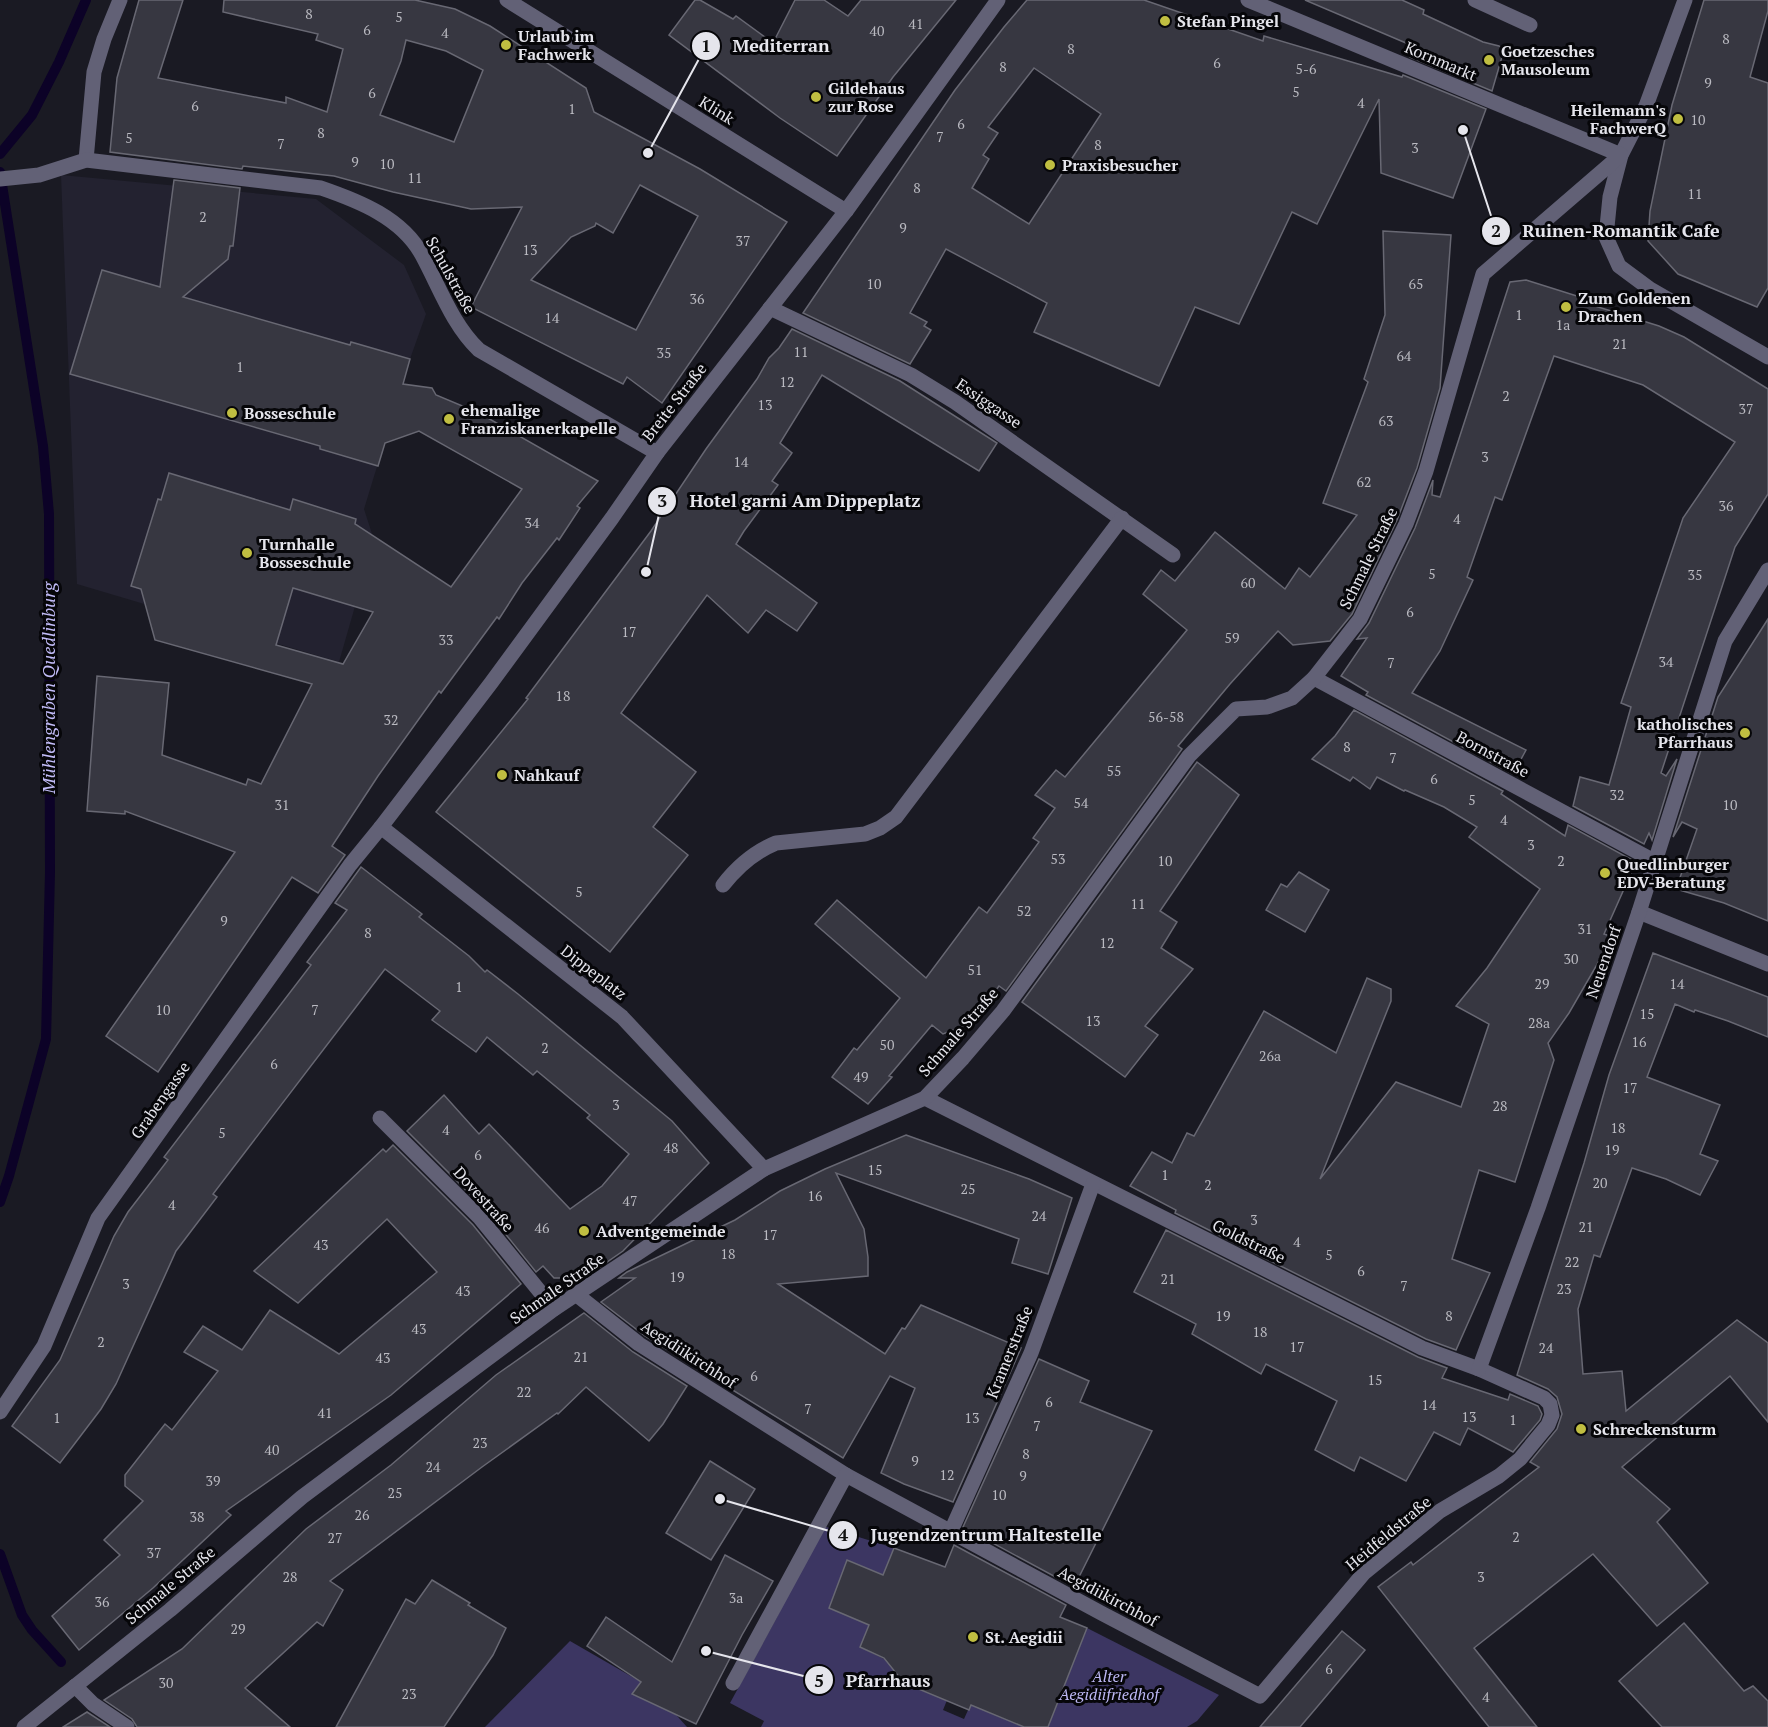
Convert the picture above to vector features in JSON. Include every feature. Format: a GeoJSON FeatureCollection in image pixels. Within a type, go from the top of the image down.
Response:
{"type":"FeatureCollection","features":[{"type":"Feature","properties":{"kind":"street"},"geometry":{"type":"LineString","coordinates":[[86,160],[94,72],[104,39],[120,0]]}},
{"type":"Feature","properties":{"kind":"street","name":"Klink"},"geometry":{"type":"LineString","coordinates":[[507,0],[846,211]]}},
{"type":"Feature","properties":{"kind":"street","name":"Breite Straße"},"geometry":{"type":"LineString","coordinates":[[381,827],[491,683],[657,453],[846,211],[998,0]]}},
{"type":"Feature","properties":{"kind":"street","name":"Kornmarkt"},"geometry":{"type":"LineString","coordinates":[[1248,0],[1621,155]]}},
{"type":"Feature","properties":{"kind":"street"},"geometry":{"type":"LineString","coordinates":[[1475,0],[1530,25]]}},
{"type":"Feature","properties":{"kind":"street"},"geometry":{"type":"LineString","coordinates":[[1685,0],[1646,106],[1621,155],[1610,197],[1606,237],[1619,266],[1650,289],[1768,357]]}},
{"type":"Feature","properties":{"kind":"street","name":"Schmale Straße"},"geometry":{"type":"LineString","coordinates":[[24,1727],[170,1610],[302,1497],[554,1309],[764,1169],[925,1098],[1003,1011],[1189,756],[1236,709],[1267,707],[1292,698],[1314,678],[1360,619],[1406,524],[1426,471],[1483,274],[1621,155]]}},
{"type":"Feature","properties":{"kind":"street","name":"Schulstraße"},"geometry":{"type":"LineString","coordinates":[[0,179],[39,175],[86,160],[321,188],[351,198],[380,213],[403,230],[421,253],[466,337],[479,350],[657,453]]}},
{"type":"Feature","properties":{"kind":"street","name":"Essiggasse"},"geometry":{"type":"LineString","coordinates":[[770,308],[911,375],[1004,435],[1173,555]]}},
{"type":"Feature","properties":{"kind":"street"},"geometry":{"type":"LineString","coordinates":[[723,885],[752,856],[776,843],[866,834],[896,817],[1122,518]]}},
{"type":"Feature","properties":{"kind":"street","name":"Neuendorf"},"geometry":{"type":"LineString","coordinates":[[1479,1370],[1538,1208],[1656,862],[1725,641],[1768,570]]}},
{"type":"Feature","properties":{"kind":"street","name":"Bornstraße"},"geometry":{"type":"LineString","coordinates":[[1314,678],[1656,862]]}},
{"type":"Feature","properties":{"kind":"street","name":"Dippeplatz"},"geometry":{"type":"LineString","coordinates":[[381,827],[622,1017],[764,1169]]}},
{"type":"Feature","properties":{"kind":"street","name":"Grabengasse"},"geometry":{"type":"LineString","coordinates":[[0,1412],[44,1346],[98,1218],[344,873],[381,827]]}},
{"type":"Feature","properties":{"kind":"street"},"geometry":{"type":"LineString","coordinates":[[1639,912],[1768,964]]}},
{"type":"Feature","properties":{"kind":"street","name":"Goldstraße"},"geometry":{"type":"LineString","coordinates":[[925,1098],[1422,1348],[1544,1398],[1550,1404],[1552,1415]]}},
{"type":"Feature","properties":{"kind":"street","name":"Dovestraße"},"geometry":{"type":"LineString","coordinates":[[380,1118],[480,1218],[554,1309]]}},
{"type":"Feature","properties":{"kind":"street","name":"Kramerstraße"},"geometry":{"type":"LineString","coordinates":[[951,1531],[1031,1353],[1093,1184]]}},
{"type":"Feature","properties":{"kind":"street","name":"Aegidiikirchhof"},"geometry":{"type":"LineString","coordinates":[[578,1295],[639,1344],[846,1475],[1260,1696]]}},
{"type":"Feature","properties":{"kind":"street","name":"Heidfeldstraße"},"geometry":{"type":"LineString","coordinates":[[1260,1696],[1364,1573],[1440,1511],[1499,1476],[1520,1460],[1548,1425],[1552,1415]]}},
{"type":"Feature","properties":{"kind":"street"},"geometry":{"type":"LineString","coordinates":[[733,1683],[846,1475]]}},
{"type":"Feature","properties":{"kind":"street"},"geometry":{"type":"LineString","coordinates":[[75,1686],[93,1704],[127,1727]]}},
{"type":"Feature","properties":{"kind":"shaded area","name":"Bosseschule"},"geometry":{"type":"Polygon","coordinates":[[[61,175],[316,199],[404,265],[426,314],[364,509],[374,540],[339,662],[77,584],[61,175]]]}},
{"type":"Feature","properties":{"kind":"green space","name":"Alter Aegidiifriedhof"},"geometry":{"type":"Polygon","coordinates":[[[823,1526],[894,1548],[883,1575],[847,1560],[829,1608],[869,1625],[860,1647],[902,1668],[897,1680],[912,1686],[952,1688],[943,1710],[964,1719],[974,1697],[997,1716],[1024,1727],[761,1727],[764,1721],[730,1703],[823,1526]]]}},
{"type":"Feature","properties":{"kind":"green space","name":"Alter Aegidiifriedhof"},"geometry":{"type":"Polygon","coordinates":[[[1087,1628],[1219,1695],[1197,1721],[1187,1727],[1048,1727],[1087,1628]]]}},
{"type":"Feature","properties":{"kind":"green space"},"geometry":{"type":"Polygon","coordinates":[[[570,1641],[641,1682],[661,1698],[687,1727],[485,1727],[570,1641]]]}},
{"type":"Feature","properties":{"kind":"building"},"geometry":{"type":"Polygon","coordinates":[[[139,0],[183,0],[158,78],[286,103],[286,97],[327,112],[343,49],[316,40],[318,34],[223,12],[224,0],[415,0],[455,9],[490,26],[586,88],[594,112],[700,169],[787,222],[662,403],[627,377],[623,384],[471,307],[522,207],[471,209],[334,176],[243,166],[242,169],[110,152],[117,78],[139,0]],[[406,40],[401,61],[380,115],[454,142],[483,70],[446,51],[406,40]],[[640,185],[613,233],[596,223],[595,226],[571,237],[531,280],[636,330],[698,216],[640,185]]]}},
{"type":"Feature","properties":{"kind":"building"},"geometry":{"type":"Polygon","coordinates":[[[695,0],[700,0],[733,19],[736,16],[773,43],[795,0],[824,0],[848,16],[861,0],[956,0],[893,77],[837,156],[780,118],[669,35],[695,0]]]}},
{"type":"Feature","properties":{"kind":"building"},"geometry":{"type":"Polygon","coordinates":[[[1027,0],[1144,0],[1263,41],[1264,36],[1402,77],[1403,75],[1486,109],[1453,198],[1381,173],[1379,99],[1317,224],[1292,212],[1239,324],[1195,307],[1159,386],[1034,332],[1047,303],[946,249],[910,313],[927,322],[924,326],[931,330],[910,364],[803,313],[955,90],[1027,0]],[[1034,68],[988,127],[998,133],[983,155],[989,159],[972,188],[1029,224],[1101,114],[1034,68]]]}},
{"type":"Feature","properties":{"kind":"building"},"geometry":{"type":"Polygon","coordinates":[[[1305,0],[1402,0],[1424,10],[1423,14],[1483,42],[1499,46],[1504,50],[1492,91],[1410,57],[1413,46],[1305,0]]]}},
{"type":"Feature","properties":{"kind":"building"},"geometry":{"type":"Polygon","coordinates":[[[1704,0],[1768,0],[1768,11],[1750,77],[1768,83],[1768,288],[1757,307],[1678,274],[1648,241],[1650,211],[1672,105],[1704,0]]]}},
{"type":"Feature","properties":{"kind":"building"},"geometry":{"type":"Polygon","coordinates":[[[174,180],[240,188],[233,246],[230,246],[228,259],[183,297],[350,345],[351,342],[410,359],[403,384],[432,388],[436,395],[479,413],[598,481],[577,506],[580,508],[559,540],[557,538],[522,583],[499,619],[497,617],[441,693],[439,691],[378,776],[332,846],[345,855],[318,893],[292,877],[158,1072],[106,1036],[235,852],[125,811],[125,814],[87,811],[97,676],[169,683],[162,755],[246,785],[248,779],[261,784],[312,684],[155,640],[141,589],[131,586],[158,499],[161,500],[169,473],[290,510],[293,499],[356,519],[355,524],[451,587],[522,489],[419,431],[385,443],[378,466],[320,449],[320,446],[70,374],[102,270],[160,287],[174,180]],[[293,588],[276,645],[343,664],[373,612],[293,588]]]}},
{"type":"Feature","properties":{"kind":"building"},"geometry":{"type":"Polygon","coordinates":[[[1383,231],[1451,235],[1440,388],[1417,468],[1397,520],[1352,614],[1330,641],[1293,645],[1278,631],[1178,746],[1182,749],[1006,991],[999,986],[972,1023],[943,1034],[932,1025],[868,1104],[832,1077],[854,1048],[857,1050],[900,998],[815,924],[837,900],[926,978],[979,907],[987,913],[1039,842],[1033,838],[1055,808],[1035,795],[1056,770],[1065,777],[1187,630],[1143,594],[1161,570],[1175,581],[1215,532],[1285,589],[1299,568],[1310,577],[1357,515],[1323,503],[1368,382],[1364,379],[1385,315],[1383,231]]]}},
{"type":"Feature","properties":{"kind":"building"},"geometry":{"type":"Polygon","coordinates":[[[1526,280],[1596,302],[1595,306],[1659,326],[1684,337],[1768,389],[1768,494],[1735,547],[1661,773],[1666,776],[1677,759],[1652,840],[1649,833],[1644,844],[1573,806],[1580,777],[1609,785],[1631,707],[1621,703],[1683,518],[1735,442],[1643,385],[1554,356],[1502,500],[1495,497],[1467,577],[1473,580],[1440,651],[1412,693],[1526,750],[1513,774],[1366,695],[1368,692],[1341,676],[1367,638],[1357,639],[1369,623],[1415,528],[1433,480],[1432,495],[1440,497],[1510,282],[1526,280]]]}},
{"type":"Feature","properties":{"kind":"building"},"geometry":{"type":"Polygon","coordinates":[[[792,329],[900,381],[997,443],[979,471],[822,375],[780,443],[792,453],[772,481],[778,485],[736,544],[817,603],[797,631],[766,610],[748,633],[707,595],[621,713],[696,772],[653,827],[688,855],[610,952],[436,812],[528,699],[526,698],[651,531],[757,379],[769,358],[792,329]]]}},
{"type":"Feature","properties":{"kind":"building"},"geometry":{"type":"Polygon","coordinates":[[[1768,619],[1768,921],[1724,903],[1676,889],[1697,829],[1682,822],[1673,837],[1718,697],[1768,619]]]}},
{"type":"Feature","properties":{"kind":"building"},"geometry":{"type":"Polygon","coordinates":[[[1354,710],[1503,791],[1501,794],[1565,836],[1568,825],[1636,862],[1604,934],[1613,937],[1569,1013],[1548,1043],[1554,1060],[1515,1182],[1479,1170],[1452,1259],[1490,1273],[1456,1350],[1426,1339],[1175,1213],[1176,1210],[1130,1186],[1152,1152],[1172,1163],[1187,1133],[1194,1136],[1264,1011],[1336,1053],[1367,978],[1391,989],[1391,1001],[1320,1179],[1396,1082],[1461,1107],[1489,1024],[1456,1006],[1487,968],[1540,889],[1469,837],[1477,827],[1444,807],[1377,777],[1370,789],[1353,777],[1350,781],[1312,759],[1335,736],[1354,710]]]}},
{"type":"Feature","properties":{"kind":"building"},"geometry":{"type":"Polygon","coordinates":[[[1197,762],[1239,795],[1160,911],[1177,922],[1161,948],[1193,969],[1145,1026],[1158,1035],[1125,1077],[1022,1002],[1197,762]]]}},
{"type":"Feature","properties":{"kind":"building"},"geometry":{"type":"Polygon","coordinates":[[[361,867],[422,914],[419,917],[469,956],[485,972],[487,970],[518,994],[672,1121],[709,1163],[623,1251],[584,1278],[554,1278],[543,1266],[536,1272],[487,1211],[407,1131],[444,1095],[479,1134],[489,1124],[570,1209],[602,1186],[629,1154],[587,1118],[590,1115],[537,1071],[533,1075],[487,1037],[476,1052],[432,1020],[440,1011],[385,969],[213,1194],[217,1197],[176,1251],[116,1384],[101,1409],[60,1463],[12,1426],[60,1360],[114,1236],[128,1212],[168,1160],[164,1157],[311,965],[307,962],[347,910],[335,903],[361,867]]]}},
{"type":"Feature","properties":{"kind":"building"},"geometry":{"type":"Polygon","coordinates":[[[1299,872],[1329,890],[1305,932],[1266,910],[1281,884],[1287,887],[1299,872]]]}},
{"type":"Feature","properties":{"kind":"building"},"geometry":{"type":"Polygon","coordinates":[[[1653,953],[1768,997],[1768,1037],[1675,1004],[1647,1077],[1720,1105],[1700,1154],[1718,1161],[1700,1195],[1666,1179],[1632,1168],[1600,1257],[1594,1255],[1578,1309],[1583,1374],[1622,1371],[1626,1411],[1737,1320],[1768,1343],[1768,1422],[1730,1376],[1622,1467],[1670,1509],[1657,1522],[1708,1583],[1657,1626],[1593,1554],[1474,1648],[1537,1727],[1489,1727],[1378,1587],[1411,1562],[1413,1565],[1539,1467],[1530,1462],[1557,1429],[1562,1414],[1557,1397],[1548,1389],[1517,1375],[1584,1163],[1609,1075],[1653,953]]]}},
{"type":"Feature","properties":{"kind":"building"},"geometry":{"type":"Polygon","coordinates":[[[906,1135],[1029,1179],[1072,1198],[1048,1274],[1012,1263],[1019,1239],[836,1173],[864,1229],[868,1276],[778,1284],[885,1354],[921,1305],[1021,1348],[953,1502],[881,1473],[915,1388],[890,1376],[843,1458],[645,1336],[601,1302],[635,1278],[619,1278],[627,1272],[735,1220],[780,1191],[825,1169],[906,1135]]]}},
{"type":"Feature","properties":{"kind":"building"},"geometry":{"type":"Polygon","coordinates":[[[393,1145],[473,1225],[521,1284],[391,1395],[226,1511],[231,1515],[153,1588],[79,1650],[52,1616],[120,1555],[104,1540],[143,1501],[125,1486],[125,1475],[165,1424],[172,1430],[218,1371],[184,1352],[203,1326],[242,1350],[270,1310],[339,1354],[437,1272],[387,1219],[298,1303],[254,1271],[383,1149],[386,1152],[393,1145]]]}},
{"type":"Feature","properties":{"kind":"building"},"geometry":{"type":"Polygon","coordinates":[[[1166,1230],[1418,1357],[1447,1368],[1442,1378],[1508,1400],[1510,1394],[1538,1406],[1542,1414],[1540,1420],[1513,1452],[1468,1428],[1460,1445],[1434,1432],[1406,1481],[1360,1457],[1354,1471],[1315,1450],[1337,1401],[1266,1364],[1261,1374],[1192,1334],[1196,1324],[1134,1292],[1166,1230]]]}},
{"type":"Feature","properties":{"kind":"building"},"geometry":{"type":"Polygon","coordinates":[[[584,1313],[633,1352],[687,1386],[663,1424],[649,1441],[586,1387],[558,1414],[482,1467],[330,1581],[343,1590],[323,1626],[317,1622],[245,1688],[290,1727],[137,1727],[132,1719],[104,1700],[182,1649],[306,1529],[391,1465],[496,1375],[584,1313]]]}},
{"type":"Feature","properties":{"kind":"building"},"geometry":{"type":"Polygon","coordinates":[[[1039,1359],[1089,1381],[1080,1402],[1152,1431],[1074,1587],[963,1527],[1039,1359]]]}},
{"type":"Feature","properties":{"kind":"building"},"geometry":{"type":"Polygon","coordinates":[[[710,1461],[755,1489],[711,1560],[666,1533],[710,1461]]]}},
{"type":"Feature","properties":{"kind":"building","name":"St. Aegidii"},"geometry":{"type":"Polygon","coordinates":[[[954,1545],[1066,1605],[1060,1617],[1087,1628],[1048,1727],[1024,1727],[971,1705],[969,1710],[904,1683],[884,1658],[860,1647],[869,1625],[829,1608],[847,1560],[883,1575],[894,1548],[945,1567],[954,1545]]]}},
{"type":"Feature","properties":{"kind":"building"},"geometry":{"type":"Polygon","coordinates":[[[725,1555],[773,1581],[696,1724],[632,1694],[641,1682],[587,1646],[606,1617],[672,1662],[725,1555]]]}},
{"type":"Feature","properties":{"kind":"building"},"geometry":{"type":"Polygon","coordinates":[[[432,1580],[506,1628],[493,1655],[444,1727],[336,1727],[406,1599],[415,1604],[432,1580]]]}},
{"type":"Feature","properties":{"kind":"building"},"geometry":{"type":"Polygon","coordinates":[[[1684,1623],[1744,1691],[1753,1686],[1768,1701],[1768,1727],[1662,1727],[1619,1681],[1684,1623]]]}},
{"type":"Feature","properties":{"kind":"building"},"geometry":{"type":"Polygon","coordinates":[[[1342,1631],[1365,1650],[1300,1727],[1260,1727],[1342,1631]]]}},
{"type":"Feature","properties":{"kind":"building"},"geometry":{"type":"Polygon","coordinates":[[[87,1712],[110,1727],[63,1727],[87,1712]]]}},
{"type":"Feature","properties":{"kind":"waterway"},"geometry":{"type":"LineString","coordinates":[[0,154],[32,115],[59,62],[86,0]]}},
{"type":"Feature","properties":{"kind":"waterway","name":"Mühlengraben Quedlinburg"},"geometry":{"type":"LineString","coordinates":[[0,172],[43,446],[49,514],[50,872],[46,1039],[0,1202]]}},
{"type":"Feature","properties":{"kind":"waterway"},"geometry":{"type":"LineString","coordinates":[[0,1554],[22,1615],[32,1630],[61,1662]]}},
{"type":"Feature","properties":{"kind":"place","name":"Stefan Pingel"},"geometry":{"type":"Point","coordinates":[1165,21]}},
{"type":"Feature","properties":{"kind":"place","name":"Urlaub im Fachwerk"},"geometry":{"type":"Point","coordinates":[506,45]}},
{"type":"Feature","properties":{"kind":"place","name":"Goetzesches Mausoleum"},"geometry":{"type":"Point","coordinates":[1489,60]}},
{"type":"Feature","properties":{"kind":"place","name":"Gildehaus zur Rose"},"geometry":{"type":"Point","coordinates":[816,97]}},
{"type":"Feature","properties":{"kind":"place","name":"Heilemann's FachwerQ"},"geometry":{"type":"Point","coordinates":[1678,119]}},
{"type":"Feature","properties":{"kind":"place","name":"Ruinen-Romantik Cafe"},"geometry":{"type":"Point","coordinates":[1463,130]}},
{"type":"Feature","properties":{"kind":"place","name":"Mediterran"},"geometry":{"type":"Point","coordinates":[648,153]}},
{"type":"Feature","properties":{"kind":"place","name":"Praxisbesucher"},"geometry":{"type":"Point","coordinates":[1050,165]}},
{"type":"Feature","properties":{"kind":"place","name":"Zum Goldenen Drachen"},"geometry":{"type":"Point","coordinates":[1566,307]}},
{"type":"Feature","properties":{"kind":"place","name":"Bosseschule"},"geometry":{"type":"Point","coordinates":[232,413]}},
{"type":"Feature","properties":{"kind":"place","name":"ehemalige Franziskanerkapelle"},"geometry":{"type":"Point","coordinates":[449,419]}},
{"type":"Feature","properties":{"kind":"place","name":"Turnhalle Bosseschule"},"geometry":{"type":"Point","coordinates":[247,553]}},
{"type":"Feature","properties":{"kind":"place","name":"Hotel garni Am Dippeplatz"},"geometry":{"type":"Point","coordinates":[646,572]}},
{"type":"Feature","properties":{"kind":"place","name":"katholisches Pfarrhaus"},"geometry":{"type":"Point","coordinates":[1745,733]}},
{"type":"Feature","properties":{"kind":"place","name":"Nahkauf"},"geometry":{"type":"Point","coordinates":[502,775]}},
{"type":"Feature","properties":{"kind":"place","name":"Quedlinburger EDV-Beratung"},"geometry":{"type":"Point","coordinates":[1605,873]}},
{"type":"Feature","properties":{"kind":"place","name":"Adventgemeinde"},"geometry":{"type":"Point","coordinates":[584,1231]}},
{"type":"Feature","properties":{"kind":"place","name":"Schreckensturm"},"geometry":{"type":"Point","coordinates":[1581,1429]}},
{"type":"Feature","properties":{"kind":"place","name":"Jugendzentrum Haltestelle"},"geometry":{"type":"Point","coordinates":[720,1499]}},
{"type":"Feature","properties":{"kind":"place","name":"St. Aegidii"},"geometry":{"type":"Point","coordinates":[973,1637]}},
{"type":"Feature","properties":{"kind":"place","name":"Pfarrhaus"},"geometry":{"type":"Point","coordinates":[706,1651]}}]}
